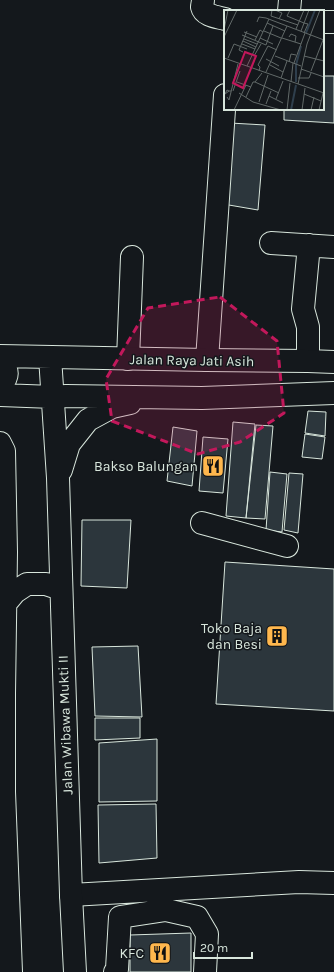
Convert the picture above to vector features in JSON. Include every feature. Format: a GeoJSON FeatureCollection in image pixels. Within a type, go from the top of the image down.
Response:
{"type":"FeatureCollection","features":[{"type":"Feature","properties":{"kind":"main road"},"geometry":{"type":"LineString","coordinates":[[203,0],[202,7],[205,11],[210,15],[224,19]]}},
{"type":"Feature","properties":{"kind":"main road"},"geometry":{"type":"LineString","coordinates":[[289,10],[290,0]]}},
{"type":"Feature","properties":{"kind":"main road"},"geometry":{"type":"LineString","coordinates":[[207,360],[224,110]]}},
{"type":"Feature","properties":{"kind":"main road"},"geometry":{"type":"LineString","coordinates":[[271,243],[334,247]]}},
{"type":"Feature","properties":{"kind":"main road"},"geometry":{"type":"LineString","coordinates":[[308,361],[308,327],[303,309],[309,245]]}},
{"type":"Feature","properties":{"kind":"main road"},"geometry":{"type":"LineString","coordinates":[[128,359],[132,257]]}},
{"type":"Feature","properties":{"kind":"main road","name":"Jalan Raya Jati Asih"},"geometry":{"type":"LineString","coordinates":[[0,356],[334,362]]}},
{"type":"Feature","properties":{"kind":"main road"},"geometry":{"type":"LineString","coordinates":[[50,357],[53,397]]}},
{"type":"Feature","properties":{"kind":"main road"},"geometry":{"type":"LineString","coordinates":[[0,360],[4,365],[7,374],[0,387]]}},
{"type":"Feature","properties":{"kind":"main road"},"geometry":{"type":"LineString","coordinates":[[0,396],[202,398],[334,393]]}},
{"type":"Feature","properties":{"kind":"main road","name":"Jalan Wibawa Mukti II"},"geometry":{"type":"LineString","coordinates":[[53,397],[58,478],[71,895],[75,972]]}},
{"type":"Feature","properties":{"kind":"main road"},"geometry":{"type":"LineString","coordinates":[[58,478],[69,444],[88,420],[112,407],[161,397]]}},
{"type":"Feature","properties":{"kind":"main road"},"geometry":{"type":"LineString","coordinates":[[2,447],[5,604],[2,743],[11,972]]}},
{"type":"Feature","properties":{"kind":"main road"},"geometry":{"type":"LineString","coordinates":[[202,524],[287,546]]}},
{"type":"Feature","properties":{"kind":"main road"},"geometry":{"type":"LineString","coordinates":[[5,604],[15,592],[27,584],[46,584],[61,589]]}},
{"type":"Feature","properties":{"kind":"main road"},"geometry":{"type":"LineString","coordinates":[[71,895],[299,882],[334,883]]}},
{"type":"Feature","properties":{"kind":"main road"},"geometry":{"type":"LineString","coordinates":[[115,972],[117,969],[120,917],[166,910],[197,917],[207,934],[205,972]]}},
{"type":"Feature","properties":{"kind":"highlighted area"},"geometry":{"type":"Polygon","coordinates":[[[220,297],[277,341],[284,413],[240,442],[198,454],[112,421],[106,379],[148,308],[220,297]]]}},
{"type":"Feature","properties":{"kind":"building"},"geometry":{"type":"Polygon","coordinates":[[[324,76],[334,76],[334,123],[284,120],[284,110],[324,110],[324,76]]]}},
{"type":"Feature","properties":{"kind":"building"},"geometry":{"type":"Polygon","coordinates":[[[230,123],[265,125],[258,210],[223,204],[230,123]]]}},
{"type":"Feature","properties":{"kind":"building"},"geometry":{"type":"Polygon","coordinates":[[[308,411],[326,412],[325,436],[305,433],[308,411]]]}},
{"type":"Feature","properties":{"kind":"building"},"geometry":{"type":"Polygon","coordinates":[[[233,422],[255,424],[246,518],[226,516],[233,422]]]}},
{"type":"Feature","properties":{"kind":"building"},"geometry":{"type":"Polygon","coordinates":[[[256,425],[273,426],[265,519],[246,518],[256,425]]]}},
{"type":"Feature","properties":{"kind":"building"},"geometry":{"type":"Polygon","coordinates":[[[173,427],[197,431],[192,486],[167,481],[173,427]]]}},
{"type":"Feature","properties":{"kind":"building"},"geometry":{"type":"Polygon","coordinates":[[[305,434],[325,437],[322,459],[302,457],[305,434]]]}},
{"type":"Feature","properties":{"kind":"building"},"geometry":{"type":"Polygon","coordinates":[[[203,437],[228,439],[223,493],[199,491],[203,437]]]}},
{"type":"Feature","properties":{"kind":"building"},"geometry":{"type":"Polygon","coordinates":[[[270,472],[287,474],[282,532],[266,530],[270,472]]]}},
{"type":"Feature","properties":{"kind":"building"},"geometry":{"type":"Polygon","coordinates":[[[289,473],[303,474],[298,533],[284,530],[289,473]]]}},
{"type":"Feature","properties":{"kind":"building"},"geometry":{"type":"Polygon","coordinates":[[[82,520],[131,520],[127,588],[81,586],[82,520]]]}},
{"type":"Feature","properties":{"kind":"building","name":"Toko Baja dan Besi"},"geometry":{"type":"Polygon","coordinates":[[[225,562],[334,569],[334,711],[216,704],[225,562]]]}},
{"type":"Feature","properties":{"kind":"building"},"geometry":{"type":"Polygon","coordinates":[[[138,646],[142,717],[95,716],[92,647],[138,646]]]}},
{"type":"Feature","properties":{"kind":"building"},"geometry":{"type":"Polygon","coordinates":[[[95,718],[140,718],[140,738],[95,740],[95,718]]]}},
{"type":"Feature","properties":{"kind":"building"},"geometry":{"type":"Polygon","coordinates":[[[157,739],[157,801],[99,802],[99,743],[157,739]]]}},
{"type":"Feature","properties":{"kind":"building"},"geometry":{"type":"Polygon","coordinates":[[[156,804],[157,858],[99,863],[98,805],[156,804]]]}},
{"type":"Feature","properties":{"kind":"building","name":"KFC"},"geometry":{"type":"Polygon","coordinates":[[[191,933],[191,972],[130,972],[130,935],[191,933]]]}},
{"type":"Feature","properties":{"kind":"place","name":"Bakso Balungan"},"geometry":{"type":"Point","coordinates":[213,466]}},
{"type":"Feature","properties":{"kind":"place","name":"Toko Baja dan Besi"},"geometry":{"type":"Point","coordinates":[277,636]}},
{"type":"Feature","properties":{"kind":"place","name":"KFC"},"geometry":{"type":"Point","coordinates":[160,953]}}]}
